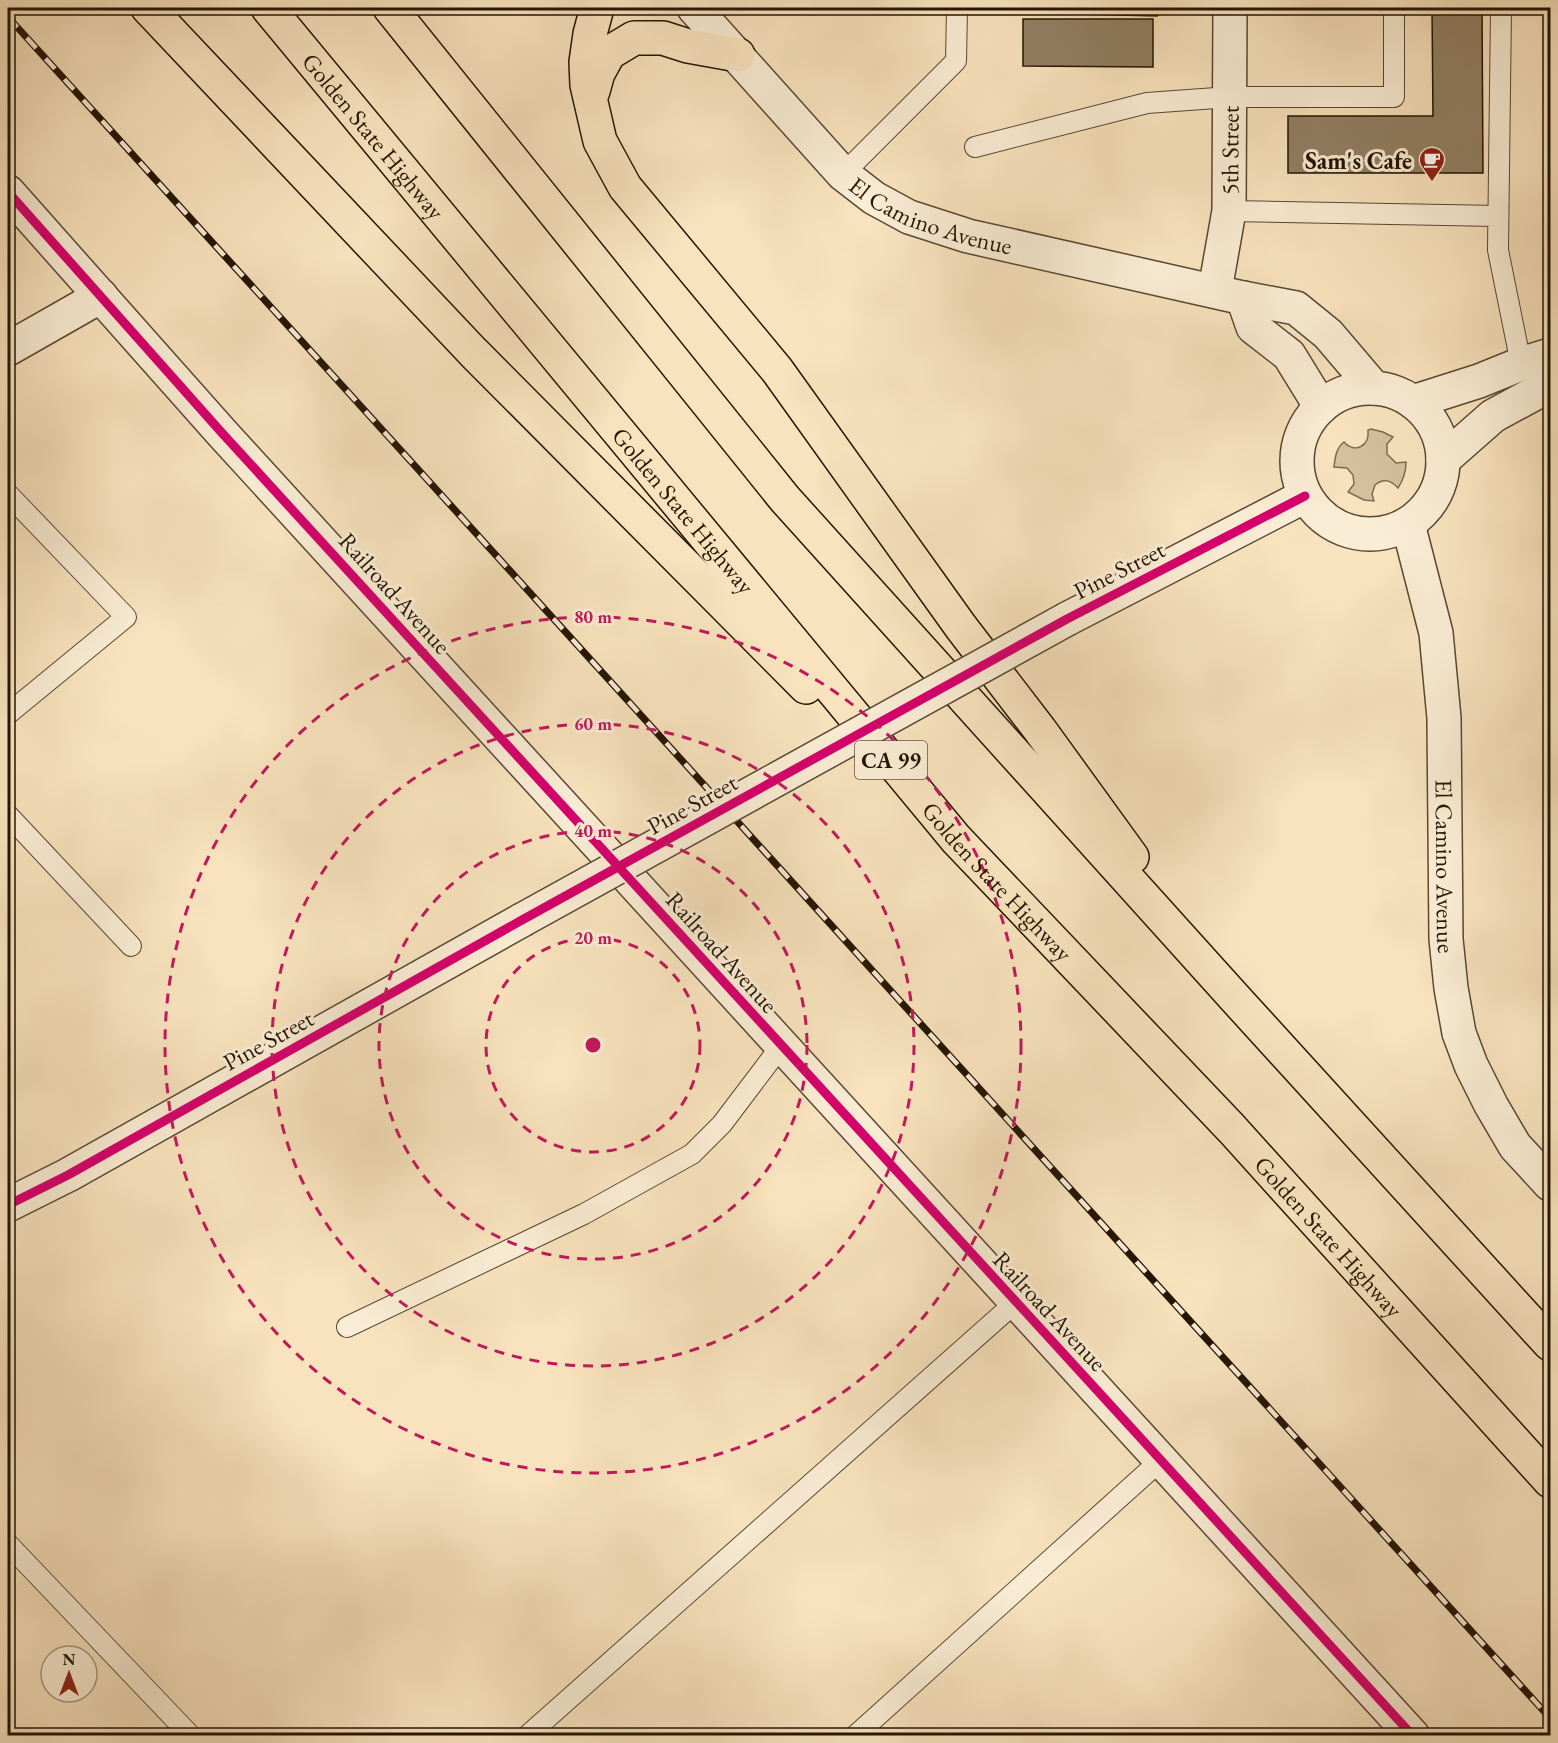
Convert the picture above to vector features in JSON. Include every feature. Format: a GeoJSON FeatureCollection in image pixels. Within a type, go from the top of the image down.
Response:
{"type":"FeatureCollection","features":[{"type":"Feature","properties":{"kind":"highway"},"geometry":{"type":"LineString","coordinates":[[148,8],[473,352],[956,839]]}},
{"type":"Feature","properties":{"kind":"highway","name":"Golden State Highway"},"geometry":{"type":"LineString","coordinates":[[268,8],[956,839],[1232,1130],[1551,1481]]}},
{"type":"Feature","properties":{"kind":"highway"},"geometry":{"type":"LineString","coordinates":[[390,8],[785,499],[1234,997],[1551,1344]]}},
{"type":"Feature","properties":{"kind":"highway"},"geometry":{"type":"LineString","coordinates":[[597,8],[586,62],[590,105],[600,141],[626,187],[777,370],[961,627],[1040,730],[1234,997]]}},
{"type":"Feature","properties":{"kind":"highway"},"geometry":{"type":"LineString","coordinates":[[590,105],[598,74],[609,53],[634,38],[663,38],[688,46],[738,55]]}},
{"type":"Feature","properties":{"kind":"street","name":"El Camino Avenue"},"geometry":{"type":"LineString","coordinates":[[694,8],[843,174],[874,198],[909,217],[968,236],[1296,308],[1328,334],[1374,388]]}},
{"type":"Feature","properties":{"kind":"street","name":"5th Street"},"geometry":{"type":"LineString","coordinates":[[1229,294],[1230,8]]}},
{"type":"Feature","properties":{"kind":"street","name":"Railroad Avenue"},"geometry":{"type":"LineString","coordinates":[[8,192],[222,433],[1413,1736]]}},
{"type":"Feature","properties":{"kind":"street"},"geometry":{"type":"LineString","coordinates":[[1229,294],[1253,327],[1289,355],[1321,407]]}},
{"type":"Feature","properties":{"kind":"street"},"geometry":{"type":"LineString","coordinates":[[8,349],[101,296]]}},
{"type":"Feature","properties":{"kind":"street"},"geometry":{"type":"LineString","coordinates":[[1413,402],[1536,360]]}},
{"type":"Feature","properties":{"kind":"street"},"geometry":{"type":"LineString","coordinates":[[1443,460],[1493,416],[1551,385]]}},
{"type":"Feature","properties":{"kind":"street"},"geometry":{"type":"LineString","coordinates":[[1374,388],[1398,394],[1413,402],[1426,413],[1441,443],[1442,477],[1427,507],[1408,524],[1385,533],[1360,534],[1337,527],[1316,512],[1305,496],[1296,467],[1298,442],[1309,420],[1326,402],[1348,391],[1374,388]]}},
{"type":"Feature","properties":{"kind":"street","name":"Pine Street"},"geometry":{"type":"LineString","coordinates":[[8,1205],[68,1175],[522,920],[1067,619],[1305,496]]}},
{"type":"Feature","properties":{"kind":"street","name":"El Camino Avenue"},"geometry":{"type":"LineString","coordinates":[[1408,524],[1436,633],[1444,718],[1446,939],[1459,1033],[1481,1085],[1515,1146],[1551,1184]]}},
{"type":"Feature","properties":{"kind":"lane"},"geometry":{"type":"LineString","coordinates":[[843,174],[956,61],[957,8]]}},
{"type":"Feature","properties":{"kind":"lane"},"geometry":{"type":"LineString","coordinates":[[975,147],[1147,103],[1230,97],[1394,97],[1394,8]]}},
{"type":"Feature","properties":{"kind":"lane"},"geometry":{"type":"LineString","coordinates":[[1501,8],[1498,250],[1536,360]]}},
{"type":"Feature","properties":{"kind":"lane"},"geometry":{"type":"LineString","coordinates":[[1229,211],[1498,216]]}},
{"type":"Feature","properties":{"kind":"lane"},"geometry":{"type":"LineString","coordinates":[[8,494],[126,617],[8,714]]}},
{"type":"Feature","properties":{"kind":"lane"},"geometry":{"type":"LineString","coordinates":[[8,815],[131,946]]}},
{"type":"Feature","properties":{"kind":"lane"},"geometry":{"type":"LineString","coordinates":[[347,1327],[584,1214],[692,1154],[722,1124],[782,1046]]}},
{"type":"Feature","properties":{"kind":"lane"},"geometry":{"type":"LineString","coordinates":[[527,1736],[1016,1302]]}},
{"type":"Feature","properties":{"kind":"lane"},"geometry":{"type":"LineString","coordinates":[[855,1736],[1161,1461]]}},
{"type":"Feature","properties":{"kind":"lane"},"geometry":{"type":"LineString","coordinates":[[8,1544],[191,1736]]}},
{"type":"Feature","properties":{"kind":"shaded area"},"geometry":{"type":"Polygon","coordinates":[[[1368,430],[1393,437],[1387,444],[1387,454],[1396,463],[1406,462],[1402,482],[1398,488],[1393,483],[1381,481],[1375,485],[1372,494],[1374,501],[1364,500],[1348,492],[1354,484],[1353,475],[1347,468],[1334,467],[1336,453],[1341,444],[1344,442],[1348,446],[1357,448],[1361,446],[1367,440],[1368,430]]]}},
{"type":"Feature","properties":{"kind":"building"},"geometry":{"type":"Polygon","coordinates":[[[1078,8],[1157,8],[1157,16],[1078,14],[1078,8]]]}},
{"type":"Feature","properties":{"kind":"building"},"geometry":{"type":"Polygon","coordinates":[[[1432,8],[1482,8],[1483,173],[1288,173],[1288,116],[1433,116],[1432,8]]]}},
{"type":"Feature","properties":{"kind":"building"},"geometry":{"type":"Polygon","coordinates":[[[1023,19],[1153,19],[1153,67],[1023,66],[1023,19]]]}},
{"type":"Feature","properties":{"kind":"railway"},"geometry":{"type":"LineString","coordinates":[[8,17],[1550,1718]]}},
{"type":"Feature","properties":{"kind":"cycle path"},"geometry":{"type":"LineString","coordinates":[[8,192],[222,433],[1413,1736]]}},
{"type":"Feature","properties":{"kind":"cycle path"},"geometry":{"type":"LineString","coordinates":[[8,1205],[68,1175],[522,920],[1067,619],[1305,496]]}},
{"type":"Feature","properties":{"kind":"place","name":"Sam's Cafe"},"geometry":{"type":"Point","coordinates":[1432,183]}}]}
